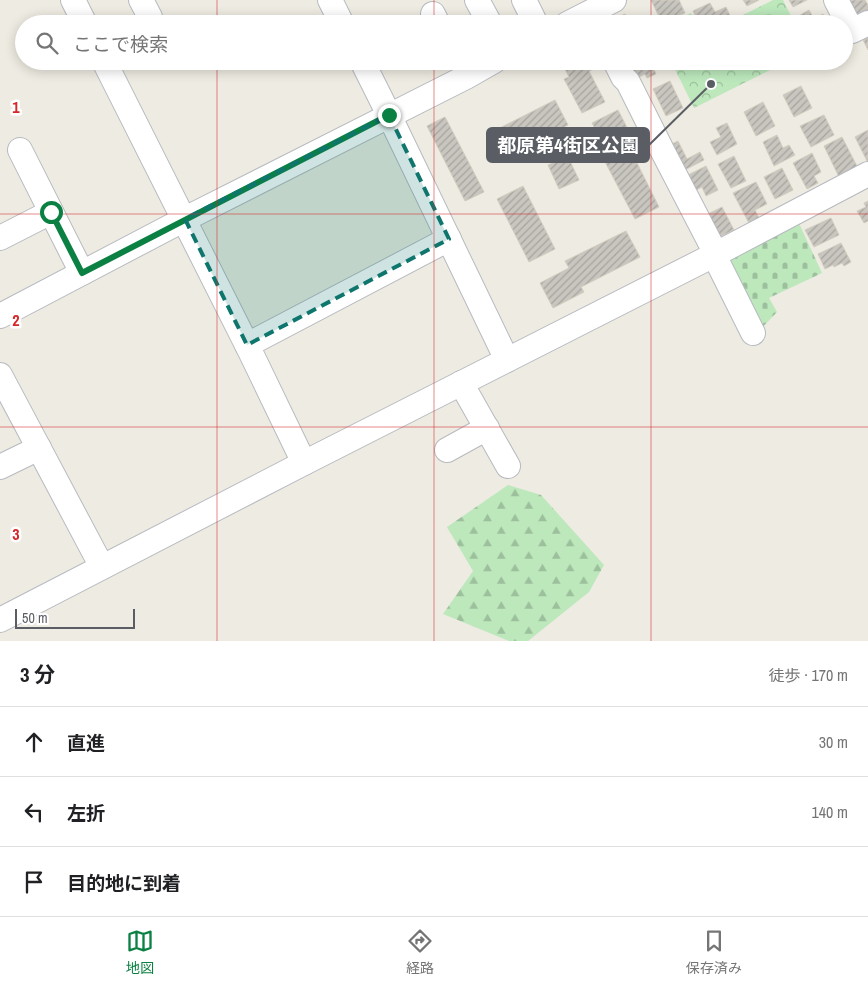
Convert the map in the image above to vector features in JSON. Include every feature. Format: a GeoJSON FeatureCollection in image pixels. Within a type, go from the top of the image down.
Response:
{"type":"FeatureCollection","features":[{"type":"Feature","properties":{"kind":"street"},"geometry":{"type":"LineString","coordinates":[[72,0],[80,15]]}},
{"type":"Feature","properties":{"kind":"street"},"geometry":{"type":"LineString","coordinates":[[330,0],[338,15]]}},
{"type":"Feature","properties":{"kind":"street"},"geometry":{"type":"LineString","coordinates":[[477,0],[485,15]]}},
{"type":"Feature","properties":{"kind":"street"},"geometry":{"type":"LineString","coordinates":[[524,0],[532,15]]}},
{"type":"Feature","properties":{"kind":"street"},"geometry":{"type":"LineString","coordinates":[[590,12],[614,0]]}},
{"type":"Feature","properties":{"kind":"street"},"geometry":{"type":"LineString","coordinates":[[836,0],[844,15]]}},
{"type":"Feature","properties":{"kind":"street"},"geometry":{"type":"LineString","coordinates":[[853,30],[868,23]]}},
{"type":"Feature","properties":{"kind":"street"},"geometry":{"type":"LineString","coordinates":[[109,70],[247,345],[304,463]]}},
{"type":"Feature","properties":{"kind":"street"},"geometry":{"type":"LineString","coordinates":[[366,70],[507,360]]}},
{"type":"Feature","properties":{"kind":"street"},"geometry":{"type":"LineString","coordinates":[[0,316],[184,219],[389,115],[460,70]]}},
{"type":"Feature","properties":{"kind":"street"},"geometry":{"type":"LineString","coordinates":[[620,70],[628,82],[715,254],[752,332]]}},
{"type":"Feature","properties":{"kind":"street"},"geometry":{"type":"LineString","coordinates":[[20,150],[82,273]]}},
{"type":"Feature","properties":{"kind":"street"},"geometry":{"type":"LineString","coordinates":[[0,620],[868,174]]}},
{"type":"Feature","properties":{"kind":"street"},"geometry":{"type":"LineString","coordinates":[[0,238],[51,212]]}},
{"type":"Feature","properties":{"kind":"street"},"geometry":{"type":"LineString","coordinates":[[247,345],[449,240]]}},
{"type":"Feature","properties":{"kind":"street"},"geometry":{"type":"LineString","coordinates":[[0,375],[102,567]]}},
{"type":"Feature","properties":{"kind":"street"},"geometry":{"type":"LineString","coordinates":[[462,383],[508,466]]}},
{"type":"Feature","properties":{"kind":"street"},"geometry":{"type":"LineString","coordinates":[[447,450],[486,428]]}},
{"type":"Feature","properties":{"kind":"street"},"geometry":{"type":"LineString","coordinates":[[0,467],[38,448]]}},
{"type":"Feature","properties":{"kind":"highlighted area"},"geometry":{"type":"Polygon","coordinates":[[[389,115],[449,239],[247,345],[185,219],[389,115]]]}},
{"type":"Feature","properties":{"kind":"green space"},"geometry":{"type":"Polygon","coordinates":[[[773,0],[783,0],[790,15],[743,15],[773,0]]]}},
{"type":"Feature","properties":{"kind":"green space"},"geometry":{"type":"Polygon","coordinates":[[[675,70],[770,70],[694,108],[675,70]]]}},
{"type":"Feature","properties":{"kind":"green space"},"geometry":{"type":"Polygon","coordinates":[[[797,219],[822,273],[769,298],[777,312],[758,332],[721,255],[797,219]]]}},
{"type":"Feature","properties":{"kind":"green space"},"geometry":{"type":"Polygon","coordinates":[[[508,485],[541,495],[604,565],[589,592],[528,641],[509,641],[443,614],[473,571],[447,527],[508,485]]]}},
{"type":"Feature","properties":{"kind":"building"},"geometry":{"type":"Polygon","coordinates":[[[651,0],[679,0],[685,13],[680,15],[658,15],[651,0]]]}},
{"type":"Feature","properties":{"kind":"building"},"geometry":{"type":"Polygon","coordinates":[[[743,0],[759,0],[747,6],[743,0]]]}},
{"type":"Feature","properties":{"kind":"building"},"geometry":{"type":"Polygon","coordinates":[[[789,0],[807,0],[793,7],[789,0]]]}},
{"type":"Feature","properties":{"kind":"building"},"geometry":{"type":"Polygon","coordinates":[[[851,0],[865,0],[868,5],[868,14],[856,20],[846,3],[851,0]]]}},
{"type":"Feature","properties":{"kind":"building"},"geometry":{"type":"Polygon","coordinates":[[[710,3],[715,12],[726,7],[730,15],[695,15],[693,11],[710,3]]]}},
{"type":"Feature","properties":{"kind":"building"},"geometry":{"type":"Polygon","coordinates":[[[809,10],[812,15],[800,15],[809,10]]]}},
{"type":"Feature","properties":{"kind":"building"},"geometry":{"type":"Polygon","coordinates":[[[868,33],[868,50],[861,36],[868,33]]]}},
{"type":"Feature","properties":{"kind":"building"},"geometry":{"type":"Polygon","coordinates":[[[566,70],[591,70],[589,71],[605,102],[582,113],[564,79],[569,77],[566,70]]]}},
{"type":"Feature","properties":{"kind":"building"},"geometry":{"type":"Polygon","coordinates":[[[631,70],[654,70],[656,74],[647,78],[645,74],[635,79],[631,70]]]}},
{"type":"Feature","properties":{"kind":"building"},"geometry":{"type":"Polygon","coordinates":[[[670,81],[683,108],[666,116],[653,89],[670,81]]]}},
{"type":"Feature","properties":{"kind":"building"},"geometry":{"type":"Polygon","coordinates":[[[801,86],[812,108],[794,117],[783,95],[801,86]]]}},
{"type":"Feature","properties":{"kind":"building"},"geometry":{"type":"Polygon","coordinates":[[[555,100],[568,125],[505,158],[492,132],[555,100]]]}},
{"type":"Feature","properties":{"kind":"building"},"geometry":{"type":"Polygon","coordinates":[[[763,102],[775,126],[756,136],[744,112],[763,102]]]}},
{"type":"Feature","properties":{"kind":"building"},"geometry":{"type":"Polygon","coordinates":[[[618,110],[635,143],[629,147],[659,207],[635,219],[602,156],[608,153],[592,123],[618,110]]]}},
{"type":"Feature","properties":{"kind":"building"},"geometry":{"type":"Polygon","coordinates":[[[824,115],[834,135],[811,147],[800,126],[824,115]]]}},
{"type":"Feature","properties":{"kind":"building"},"geometry":{"type":"Polygon","coordinates":[[[445,117],[484,192],[465,201],[427,126],[445,117]]]}},
{"type":"Feature","properties":{"kind":"building"},"geometry":{"type":"Polygon","coordinates":[[[727,123],[737,144],[717,155],[710,142],[721,137],[716,128],[727,123]]]}},
{"type":"Feature","properties":{"kind":"building"},"geometry":{"type":"Polygon","coordinates":[[[868,130],[868,163],[855,137],[868,130]]]}},
{"type":"Feature","properties":{"kind":"building"},"geometry":{"type":"Polygon","coordinates":[[[777,135],[783,148],[789,145],[795,155],[774,166],[763,142],[777,135]]]}},
{"type":"Feature","properties":{"kind":"building"},"geometry":{"type":"Polygon","coordinates":[[[842,137],[859,170],[840,179],[824,146],[842,137]]]}},
{"type":"Feature","properties":{"kind":"building"},"geometry":{"type":"Polygon","coordinates":[[[678,141],[687,159],[700,152],[704,160],[679,173],[666,147],[678,141]]]}},
{"type":"Feature","properties":{"kind":"building"},"geometry":{"type":"Polygon","coordinates":[[[812,153],[821,172],[814,176],[818,183],[807,189],[793,163],[812,153]]]}},
{"type":"Feature","properties":{"kind":"building"},"geometry":{"type":"Polygon","coordinates":[[[734,156],[746,181],[731,188],[718,164],[734,156]]]}},
{"type":"Feature","properties":{"kind":"building"},"geometry":{"type":"Polygon","coordinates":[[[568,157],[579,180],[559,189],[548,165],[568,157]]]}},
{"type":"Feature","properties":{"kind":"building"},"geometry":{"type":"Polygon","coordinates":[[[706,166],[718,190],[706,196],[702,187],[692,192],[684,177],[706,166]]]}},
{"type":"Feature","properties":{"kind":"building"},"geometry":{"type":"Polygon","coordinates":[[[782,168],[793,190],[775,199],[764,177],[782,168]]]}},
{"type":"Feature","properties":{"kind":"building"},"geometry":{"type":"Polygon","coordinates":[[[756,182],[767,204],[755,210],[760,220],[750,225],[733,193],[756,182]]]}},
{"type":"Feature","properties":{"kind":"building"},"geometry":{"type":"Polygon","coordinates":[[[523,186],[555,249],[529,262],[497,199],[523,186]]]}},
{"type":"Feature","properties":{"kind":"building"},"geometry":{"type":"Polygon","coordinates":[[[868,201],[868,221],[864,223],[857,211],[866,207],[864,203],[868,201]]]}},
{"type":"Feature","properties":{"kind":"building"},"geometry":{"type":"Polygon","coordinates":[[[722,207],[734,230],[713,240],[702,217],[722,207]]]}},
{"type":"Feature","properties":{"kind":"building"},"geometry":{"type":"Polygon","coordinates":[[[831,218],[839,235],[814,247],[805,230],[831,218]]]}},
{"type":"Feature","properties":{"kind":"building"},"geometry":{"type":"Polygon","coordinates":[[[626,231],[640,257],[581,287],[584,292],[553,308],[540,283],[569,268],[565,261],[626,231]]]}},
{"type":"Feature","properties":{"kind":"building"},"geometry":{"type":"Polygon","coordinates":[[[841,243],[851,262],[844,266],[842,263],[825,269],[818,254],[841,243]]]}},
{"type":"Feature","properties":{"kind":"place","name":"都原第4街区公園"},"geometry":{"type":"Point","coordinates":[711,84]}},
{"type":"Feature","properties":{"kind":"route"},"geometry":{"type":"LineString","coordinates":[[51,212],[82,273],[389,115]]}}]}
